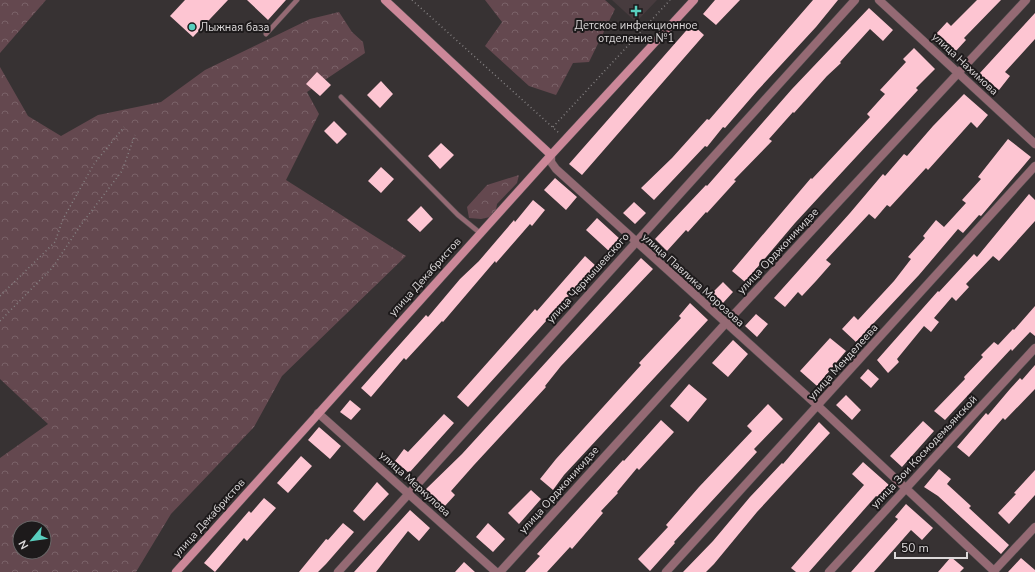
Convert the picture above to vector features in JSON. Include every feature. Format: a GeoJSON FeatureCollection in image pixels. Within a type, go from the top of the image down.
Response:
{"type":"FeatureCollection","features":[{"type":"Feature","properties":{"kind":"street","name":"улица Павлика Морозова"},"geometry":{"type":"LineString","coordinates":[[385,0],[551,155],[551,162],[556,169],[725,324],[818,406],[994,572]]}},
{"type":"Feature","properties":{"kind":"street","name":"улица Декабристов"},"geometry":{"type":"LineString","coordinates":[[176,572],[551,155],[694,0]]}},
{"type":"Feature","properties":{"kind":"street","name":"улица Чернышевского"},"geometry":{"type":"LineString","coordinates":[[338,572],[855,0]]}},
{"type":"Feature","properties":{"kind":"street","name":"улица Нахимова"},"geometry":{"type":"LineString","coordinates":[[879,0],[1035,144]]}},
{"type":"Feature","properties":{"kind":"street","name":"улица Орджоникидзе"},"geometry":{"type":"LineString","coordinates":[[500,572],[725,324],[1026,0]]}},
{"type":"Feature","properties":{"kind":"street","name":"улица Менделеева"},"geometry":{"type":"LineString","coordinates":[[666,572],[1035,166]]}},
{"type":"Feature","properties":{"kind":"street","name":"улица Зои Космодемьянской"},"geometry":{"type":"LineString","coordinates":[[829,572],[1035,348]]}},
{"type":"Feature","properties":{"kind":"street","name":"улица Меркулова"},"geometry":{"type":"LineString","coordinates":[[318,413],[496,572]]}},
{"type":"Feature","properties":{"kind":"street"},"geometry":{"type":"LineString","coordinates":[[994,572],[1035,527]]}},
{"type":"Feature","properties":{"kind":"lane"},"geometry":{"type":"LineString","coordinates":[[266,34],[297,0]]}},
{"type":"Feature","properties":{"kind":"lane"},"geometry":{"type":"LineString","coordinates":[[341,97],[458,215],[480,234]]}},
{"type":"Feature","properties":{"kind":"path"},"geometry":{"type":"LineString","coordinates":[[412,0],[566,139]]}},
{"type":"Feature","properties":{"kind":"path"},"geometry":{"type":"LineString","coordinates":[[553,128],[670,0]]}},
{"type":"Feature","properties":{"kind":"path"},"geometry":{"type":"LineString","coordinates":[[0,296],[55,242],[63,219],[94,164],[124,127]]}},
{"type":"Feature","properties":{"kind":"path"},"geometry":{"type":"LineString","coordinates":[[0,321],[53,267],[80,226],[122,171],[135,135]]}},
{"type":"Feature","properties":{"kind":"shaded area","name":"Детское инфекционное отделение №1"},"geometry":{"type":"Polygon","coordinates":[[[612,0],[657,0],[636,22],[612,0]]]}},
{"type":"Feature","properties":{"kind":"green space"},"geometry":{"type":"Polygon","coordinates":[[[0,0],[46,0],[0,53],[0,0]]]}},
{"type":"Feature","properties":{"kind":"green space"},"geometry":{"type":"Polygon","coordinates":[[[485,0],[605,0],[615,9],[589,62],[573,63],[556,95],[529,86],[485,46],[502,22],[485,0]]]}},
{"type":"Feature","properties":{"kind":"green space"},"geometry":{"type":"Polygon","coordinates":[[[339,12],[352,32],[363,42],[365,53],[307,92],[319,114],[286,180],[406,256],[282,376],[254,427],[171,514],[136,572],[0,572],[0,458],[48,424],[0,379],[0,67],[28,116],[61,136],[98,115],[161,102],[205,70],[310,19],[339,12]]]}},
{"type":"Feature","properties":{"kind":"green space"},"geometry":{"type":"Polygon","coordinates":[[[519,175],[517,183],[497,204],[495,216],[481,219],[469,218],[467,207],[487,185],[519,175]]]}},
{"type":"Feature","properties":{"kind":"building","name":"Лыжная база"},"geometry":{"type":"Polygon","coordinates":[[[185,0],[228,0],[193,37],[170,16],[185,0]]]}},
{"type":"Feature","properties":{"kind":"building","name":"Лыжная база"},"geometry":{"type":"Polygon","coordinates":[[[247,0],[286,0],[268,20],[247,0]]]}},
{"type":"Feature","properties":{"kind":"building"},"geometry":{"type":"Polygon","coordinates":[[[715,0],[740,0],[716,25],[703,14],[715,0]]]}},
{"type":"Feature","properties":{"kind":"building"},"geometry":{"type":"Polygon","coordinates":[[[813,0],[838,0],[816,27],[725,128],[723,127],[707,147],[705,146],[654,200],[641,188],[672,158],[707,119],[709,120],[813,0]]]}},
{"type":"Feature","properties":{"kind":"building"},"geometry":{"type":"Polygon","coordinates":[[[977,0],[1001,0],[964,38],[966,40],[955,52],[936,34],[947,22],[951,26],[977,0]]]}},
{"type":"Feature","properties":{"kind":"building"},"geometry":{"type":"Polygon","coordinates":[[[869,8],[893,30],[883,41],[870,29],[840,62],[841,63],[827,76],[769,139],[772,141],[734,180],[736,181],[707,213],[706,212],[688,232],[686,230],[667,251],[655,239],[706,185],[707,186],[792,89],[869,8]]]}},
{"type":"Feature","properties":{"kind":"building"},"geometry":{"type":"Polygon","coordinates":[[[1035,13],[1035,39],[1005,72],[1010,76],[999,90],[979,74],[1035,13]]]}},
{"type":"Feature","properties":{"kind":"building"},"geometry":{"type":"Polygon","coordinates":[[[692,24],[704,35],[582,175],[569,164],[692,24]]]}},
{"type":"Feature","properties":{"kind":"building"},"geometry":{"type":"Polygon","coordinates":[[[914,48],[935,69],[916,88],[918,90],[795,223],[745,282],[732,271],[811,178],[812,179],[870,117],[867,114],[885,94],[880,90],[906,62],[903,59],[914,48]]]}},
{"type":"Feature","properties":{"kind":"building"},"geometry":{"type":"Polygon","coordinates":[[[317,72],[331,85],[320,96],[306,84],[317,72]]]}},
{"type":"Feature","properties":{"kind":"building"},"geometry":{"type":"Polygon","coordinates":[[[381,81],[393,94],[380,108],[367,95],[381,81]]]}},
{"type":"Feature","properties":{"kind":"building"},"geometry":{"type":"Polygon","coordinates":[[[964,94],[988,115],[977,128],[971,122],[928,170],[926,168],[890,207],[887,205],[875,219],[869,214],[826,260],[831,264],[802,296],[798,292],[785,307],[774,298],[883,174],[885,176],[904,154],[907,156],[964,94]]]}},
{"type":"Feature","properties":{"kind":"building"},"geometry":{"type":"Polygon","coordinates":[[[334,121],[347,134],[337,144],[324,131],[334,121]]]}},
{"type":"Feature","properties":{"kind":"building"},"geometry":{"type":"Polygon","coordinates":[[[1008,139],[1031,157],[981,216],[979,215],[963,233],[958,229],[919,275],[856,342],[842,329],[854,316],[858,320],[894,281],[911,259],[908,257],[925,238],[923,236],[936,220],[944,227],[966,203],[962,200],[981,179],[978,177],[1008,139]]]}},
{"type":"Feature","properties":{"kind":"building"},"geometry":{"type":"Polygon","coordinates":[[[441,143],[454,155],[440,169],[428,156],[441,143]]]}},
{"type":"Feature","properties":{"kind":"building"},"geometry":{"type":"Polygon","coordinates":[[[381,167],[394,179],[381,193],[368,181],[381,167]]]}},
{"type":"Feature","properties":{"kind":"building"},"geometry":{"type":"Polygon","coordinates":[[[555,178],[577,197],[566,210],[544,190],[555,178]]]}},
{"type":"Feature","properties":{"kind":"building"},"geometry":{"type":"Polygon","coordinates":[[[1029,194],[1035,200],[1035,221],[999,261],[993,256],[966,284],[969,287],[956,301],[952,297],[934,318],[939,322],[931,332],[924,326],[897,359],[899,362],[888,373],[877,360],[938,291],[939,292],[974,254],[977,257],[1029,194]]]}},
{"type":"Feature","properties":{"kind":"building"},"geometry":{"type":"Polygon","coordinates":[[[533,200],[545,210],[532,226],[530,224],[496,263],[495,261],[443,322],[442,321],[406,360],[404,358],[371,397],[361,388],[426,315],[428,317],[460,279],[479,261],[514,220],[515,222],[533,200]]]}},
{"type":"Feature","properties":{"kind":"building"},"geometry":{"type":"Polygon","coordinates":[[[634,202],[646,213],[635,224],[623,213],[634,202]]]}},
{"type":"Feature","properties":{"kind":"building"},"geometry":{"type":"Polygon","coordinates":[[[421,206],[433,219],[420,232],[407,220],[421,206]]]}},
{"type":"Feature","properties":{"kind":"building"},"geometry":{"type":"Polygon","coordinates":[[[597,218],[621,240],[610,252],[586,230],[597,218]]]}},
{"type":"Feature","properties":{"kind":"building"},"geometry":{"type":"Polygon","coordinates":[[[585,256],[596,266],[468,407],[457,397],[535,309],[537,311],[585,256]]]}},
{"type":"Feature","properties":{"kind":"building"},"geometry":{"type":"Polygon","coordinates":[[[641,258],[653,269],[561,366],[545,386],[546,387],[451,491],[455,495],[444,507],[425,490],[462,454],[641,258]]]}},
{"type":"Feature","properties":{"kind":"building"},"geometry":{"type":"Polygon","coordinates":[[[723,282],[733,292],[723,303],[712,293],[723,282]]]}},
{"type":"Feature","properties":{"kind":"building"},"geometry":{"type":"Polygon","coordinates":[[[690,303],[708,320],[564,475],[553,490],[540,479],[556,459],[641,365],[639,363],[681,318],[679,316],[690,303]]]}},
{"type":"Feature","properties":{"kind":"building"},"geometry":{"type":"Polygon","coordinates":[[[1035,306],[1035,336],[1030,332],[1012,351],[1011,349],[945,420],[934,411],[965,379],[964,377],[983,357],[981,355],[994,342],[998,345],[1013,329],[1014,330],[1035,306]]]}},
{"type":"Feature","properties":{"kind":"building"},"geometry":{"type":"Polygon","coordinates":[[[756,314],[768,324],[757,337],[745,326],[756,314]]]}},
{"type":"Feature","properties":{"kind":"building"},"geometry":{"type":"Polygon","coordinates":[[[830,338],[846,351],[817,386],[800,371],[830,338]]]}},
{"type":"Feature","properties":{"kind":"building"},"geometry":{"type":"Polygon","coordinates":[[[733,340],[748,354],[728,377],[712,363],[733,340]]]}},
{"type":"Feature","properties":{"kind":"building"},"geometry":{"type":"Polygon","coordinates":[[[1035,365],[1035,389],[1005,420],[1003,418],[969,457],[957,447],[986,413],[988,415],[1020,378],[1022,380],[1035,365]]]}},
{"type":"Feature","properties":{"kind":"building"},"geometry":{"type":"Polygon","coordinates":[[[868,369],[879,379],[871,388],[860,378],[868,369]]]}},
{"type":"Feature","properties":{"kind":"building"},"geometry":{"type":"Polygon","coordinates":[[[689,384],[707,399],[688,422],[670,406],[689,384]]]}},
{"type":"Feature","properties":{"kind":"building"},"geometry":{"type":"Polygon","coordinates":[[[846,395],[861,410],[852,420],[836,405],[846,395]]]}},
{"type":"Feature","properties":{"kind":"building"},"geometry":{"type":"Polygon","coordinates":[[[350,400],[361,409],[351,420],[340,412],[350,400]]]}},
{"type":"Feature","properties":{"kind":"building"},"geometry":{"type":"Polygon","coordinates":[[[768,404],[783,419],[754,449],[757,452],[674,542],[675,543],[650,571],[638,559],[668,527],[666,525],[699,487],[752,431],[747,426],[768,404]]]}},
{"type":"Feature","properties":{"kind":"building"},"geometry":{"type":"Polygon","coordinates":[[[444,414],[454,423],[409,473],[395,461],[404,449],[408,452],[444,414]]]}},
{"type":"Feature","properties":{"kind":"building"},"geometry":{"type":"Polygon","coordinates":[[[661,420],[674,432],[639,470],[637,468],[617,492],[618,493],[601,511],[603,513],[572,549],[570,547],[547,572],[525,572],[540,556],[537,554],[661,420]]]}},
{"type":"Feature","properties":{"kind":"building"},"geometry":{"type":"Polygon","coordinates":[[[923,421],[934,431],[902,467],[890,456],[923,421]]]}},
{"type":"Feature","properties":{"kind":"building"},"geometry":{"type":"Polygon","coordinates":[[[819,422],[830,433],[757,512],[714,564],[706,572],[683,572],[713,541],[750,497],[782,463],[783,464],[819,422]]]}},
{"type":"Feature","properties":{"kind":"building"},"geometry":{"type":"Polygon","coordinates":[[[319,427],[341,446],[330,459],[308,440],[319,427]]]}},
{"type":"Feature","properties":{"kind":"building"},"geometry":{"type":"Polygon","coordinates":[[[301,456],[312,466],[288,493],[277,483],[301,456]]]}},
{"type":"Feature","properties":{"kind":"building"},"geometry":{"type":"Polygon","coordinates":[[[863,462],[889,485],[878,497],[876,496],[809,572],[796,572],[791,568],[864,485],[852,474],[863,462]]]}},
{"type":"Feature","properties":{"kind":"building"},"geometry":{"type":"Polygon","coordinates":[[[939,469],[951,479],[947,484],[971,506],[969,508],[1009,545],[1001,554],[938,496],[924,487],[939,469]]]}},
{"type":"Feature","properties":{"kind":"building"},"geometry":{"type":"Polygon","coordinates":[[[1035,470],[1035,495],[1009,524],[998,513],[1016,494],[1014,493],[1035,470]]]}},
{"type":"Feature","properties":{"kind":"building"},"geometry":{"type":"Polygon","coordinates":[[[377,482],[389,494],[364,521],[353,511],[377,482]]]}},
{"type":"Feature","properties":{"kind":"building"},"geometry":{"type":"Polygon","coordinates":[[[531,490],[541,499],[519,524],[508,513],[531,490]]]}},
{"type":"Feature","properties":{"kind":"building"},"geometry":{"type":"Polygon","coordinates":[[[264,498],[276,508],[247,541],[244,538],[215,572],[204,563],[249,511],[251,513],[264,498]]]}},
{"type":"Feature","properties":{"kind":"building"},"geometry":{"type":"Polygon","coordinates":[[[906,504],[933,528],[922,540],[911,530],[874,572],[851,572],[898,519],[895,517],[906,504]]]}},
{"type":"Feature","properties":{"kind":"building"},"geometry":{"type":"Polygon","coordinates":[[[410,510],[430,528],[419,541],[408,531],[376,572],[354,572],[410,510]]]}},
{"type":"Feature","properties":{"kind":"building"},"geometry":{"type":"Polygon","coordinates":[[[343,523],[354,532],[326,564],[318,572],[299,572],[326,539],[328,540],[343,523]]]}},
{"type":"Feature","properties":{"kind":"building"},"geometry":{"type":"Polygon","coordinates":[[[488,523],[505,539],[493,552],[476,537],[488,523]]]}},
{"type":"Feature","properties":{"kind":"building"},"geometry":{"type":"Polygon","coordinates":[[[951,557],[964,568],[960,572],[938,572],[951,557]]]}},
{"type":"Feature","properties":{"kind":"building"},"geometry":{"type":"Polygon","coordinates":[[[1021,558],[1035,570],[1035,572],[1008,572],[1021,558]]]}},
{"type":"Feature","properties":{"kind":"building"},"geometry":{"type":"Polygon","coordinates":[[[464,562],[475,572],[455,572],[464,562]]]}},
{"type":"Feature","properties":{"kind":"place","name":"Детское инфекционное отделение №1"},"geometry":{"type":"Point","coordinates":[636,11]}},
{"type":"Feature","properties":{"kind":"place","name":"Лыжная база"},"geometry":{"type":"Point","coordinates":[192,27]}}]}
